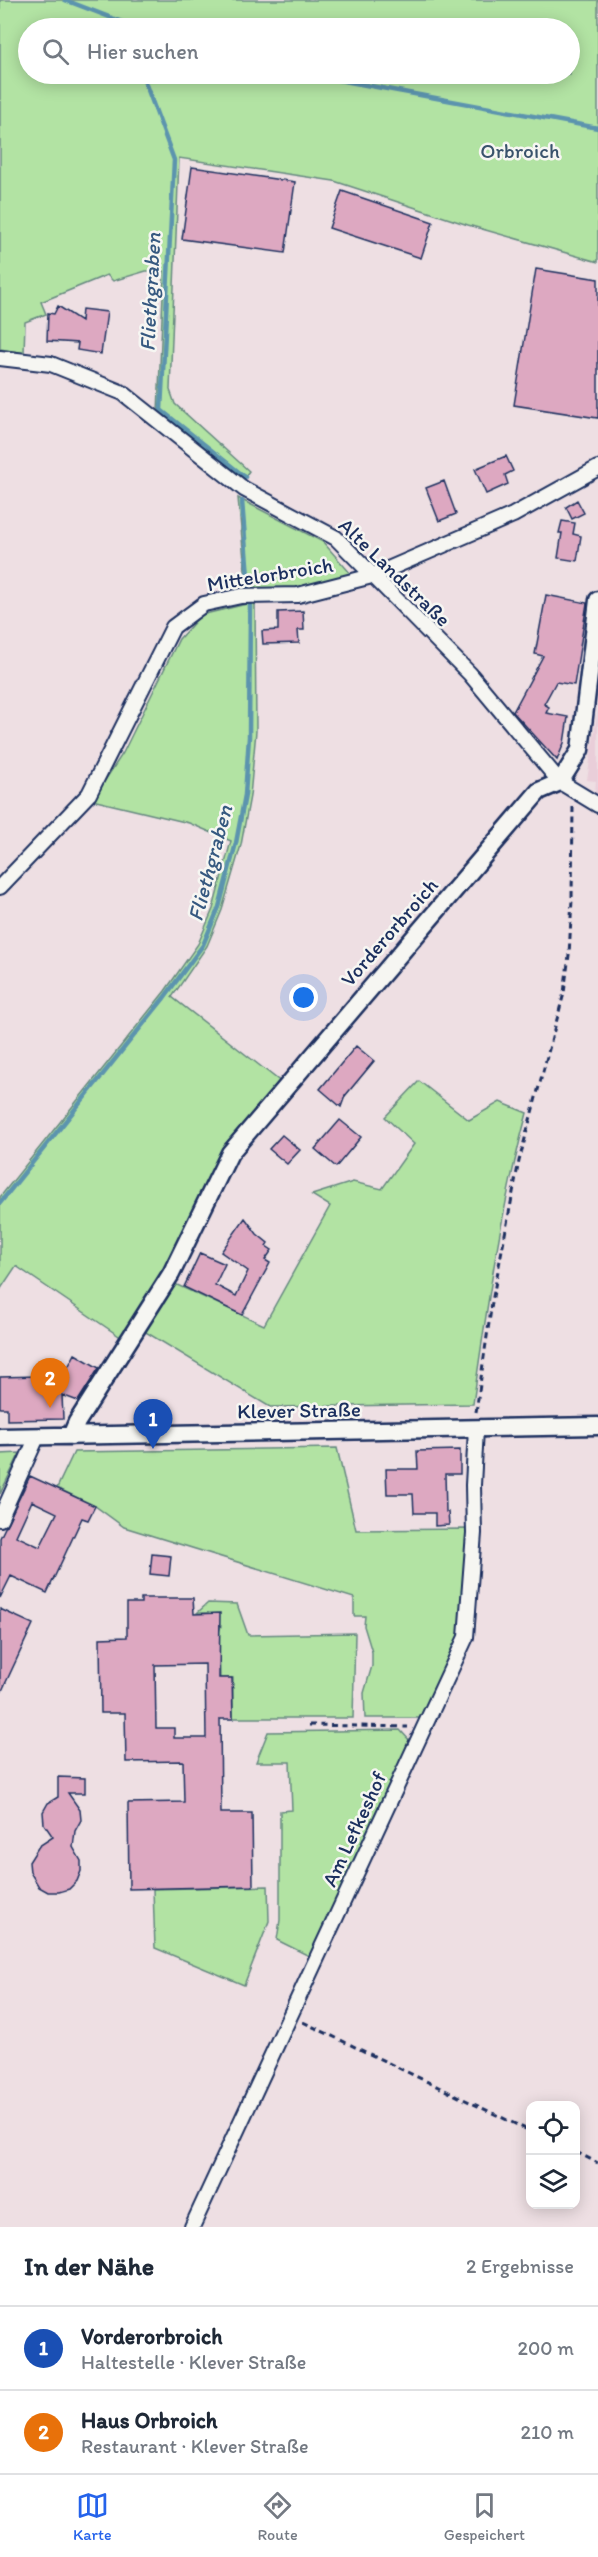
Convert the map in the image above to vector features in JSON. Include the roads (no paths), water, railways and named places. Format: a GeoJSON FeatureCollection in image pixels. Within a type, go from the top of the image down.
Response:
{"type":"FeatureCollection","features":[{"type":"Feature","properties":{"kind":"street","name":"Alte Landstraße"},"geometry":{"type":"LineString","coordinates":[[0,358],[51,364],[123,393],[244,489],[336,538],[471,674],[567,786],[598,805]]}},
{"type":"Feature","properties":{"kind":"street","name":"Mittelorbroich"},"geometry":{"type":"LineString","coordinates":[[0,887],[89,794],[173,627],[204,604],[241,596],[298,595],[372,576],[513,515],[598,468]]}},
{"type":"Feature","properties":{"kind":"street","name":"Vorderorbroich"},"geometry":{"type":"LineString","coordinates":[[71,1436],[77,1422],[171,1274],[230,1153],[539,791],[567,786],[580,750],[598,600]]}},
{"type":"Feature","properties":{"kind":"street","name":"Klever Straße"},"geometry":{"type":"LineString","coordinates":[[0,1437],[598,1426]]}},
{"type":"Feature","properties":{"kind":"street","name":"Am Lefkeshof"},"geometry":{"type":"LineString","coordinates":[[192,2227],[466,1637],[474,1533],[476,1429]]}},
{"type":"Feature","properties":{"kind":"street"},"geometry":{"type":"LineString","coordinates":[[0,1519],[37,1437]]}},
{"type":"Feature","properties":{"kind":"waterway"},"geometry":{"type":"LineString","coordinates":[[65,0],[112,18]]}},
{"type":"Feature","properties":{"kind":"waterway","name":"Fliethgraben"},"geometry":{"type":"LineString","coordinates":[[146,84],[174,160],[161,410],[245,477]]}},
{"type":"Feature","properties":{"kind":"waterway"},"geometry":{"type":"LineString","coordinates":[[360,84],[598,128]]}},
{"type":"Feature","properties":{"kind":"waterway","name":"Fliethgraben"},"geometry":{"type":"LineString","coordinates":[[242,501],[249,589]]}},
{"type":"Feature","properties":{"kind":"waterway","name":"Fliethgraben"},"geometry":{"type":"LineString","coordinates":[[0,1203],[164,998],[203,945],[219,907],[236,843],[245,795],[249,737],[250,604]]}},
{"type":"Feature","properties":{"kind":"place","name":"Haus Orbroich"},"geometry":{"type":"Point","coordinates":[50,1408]}},
{"type":"Feature","properties":{"kind":"place","name":"Vorderorbroich"},"geometry":{"type":"Point","coordinates":[153,1449]}},
{"type":"Feature","properties":{"kind":"park label","name":"Orbroich"},"geometry":{"type":"Point","coordinates":[520,150]}}]}
